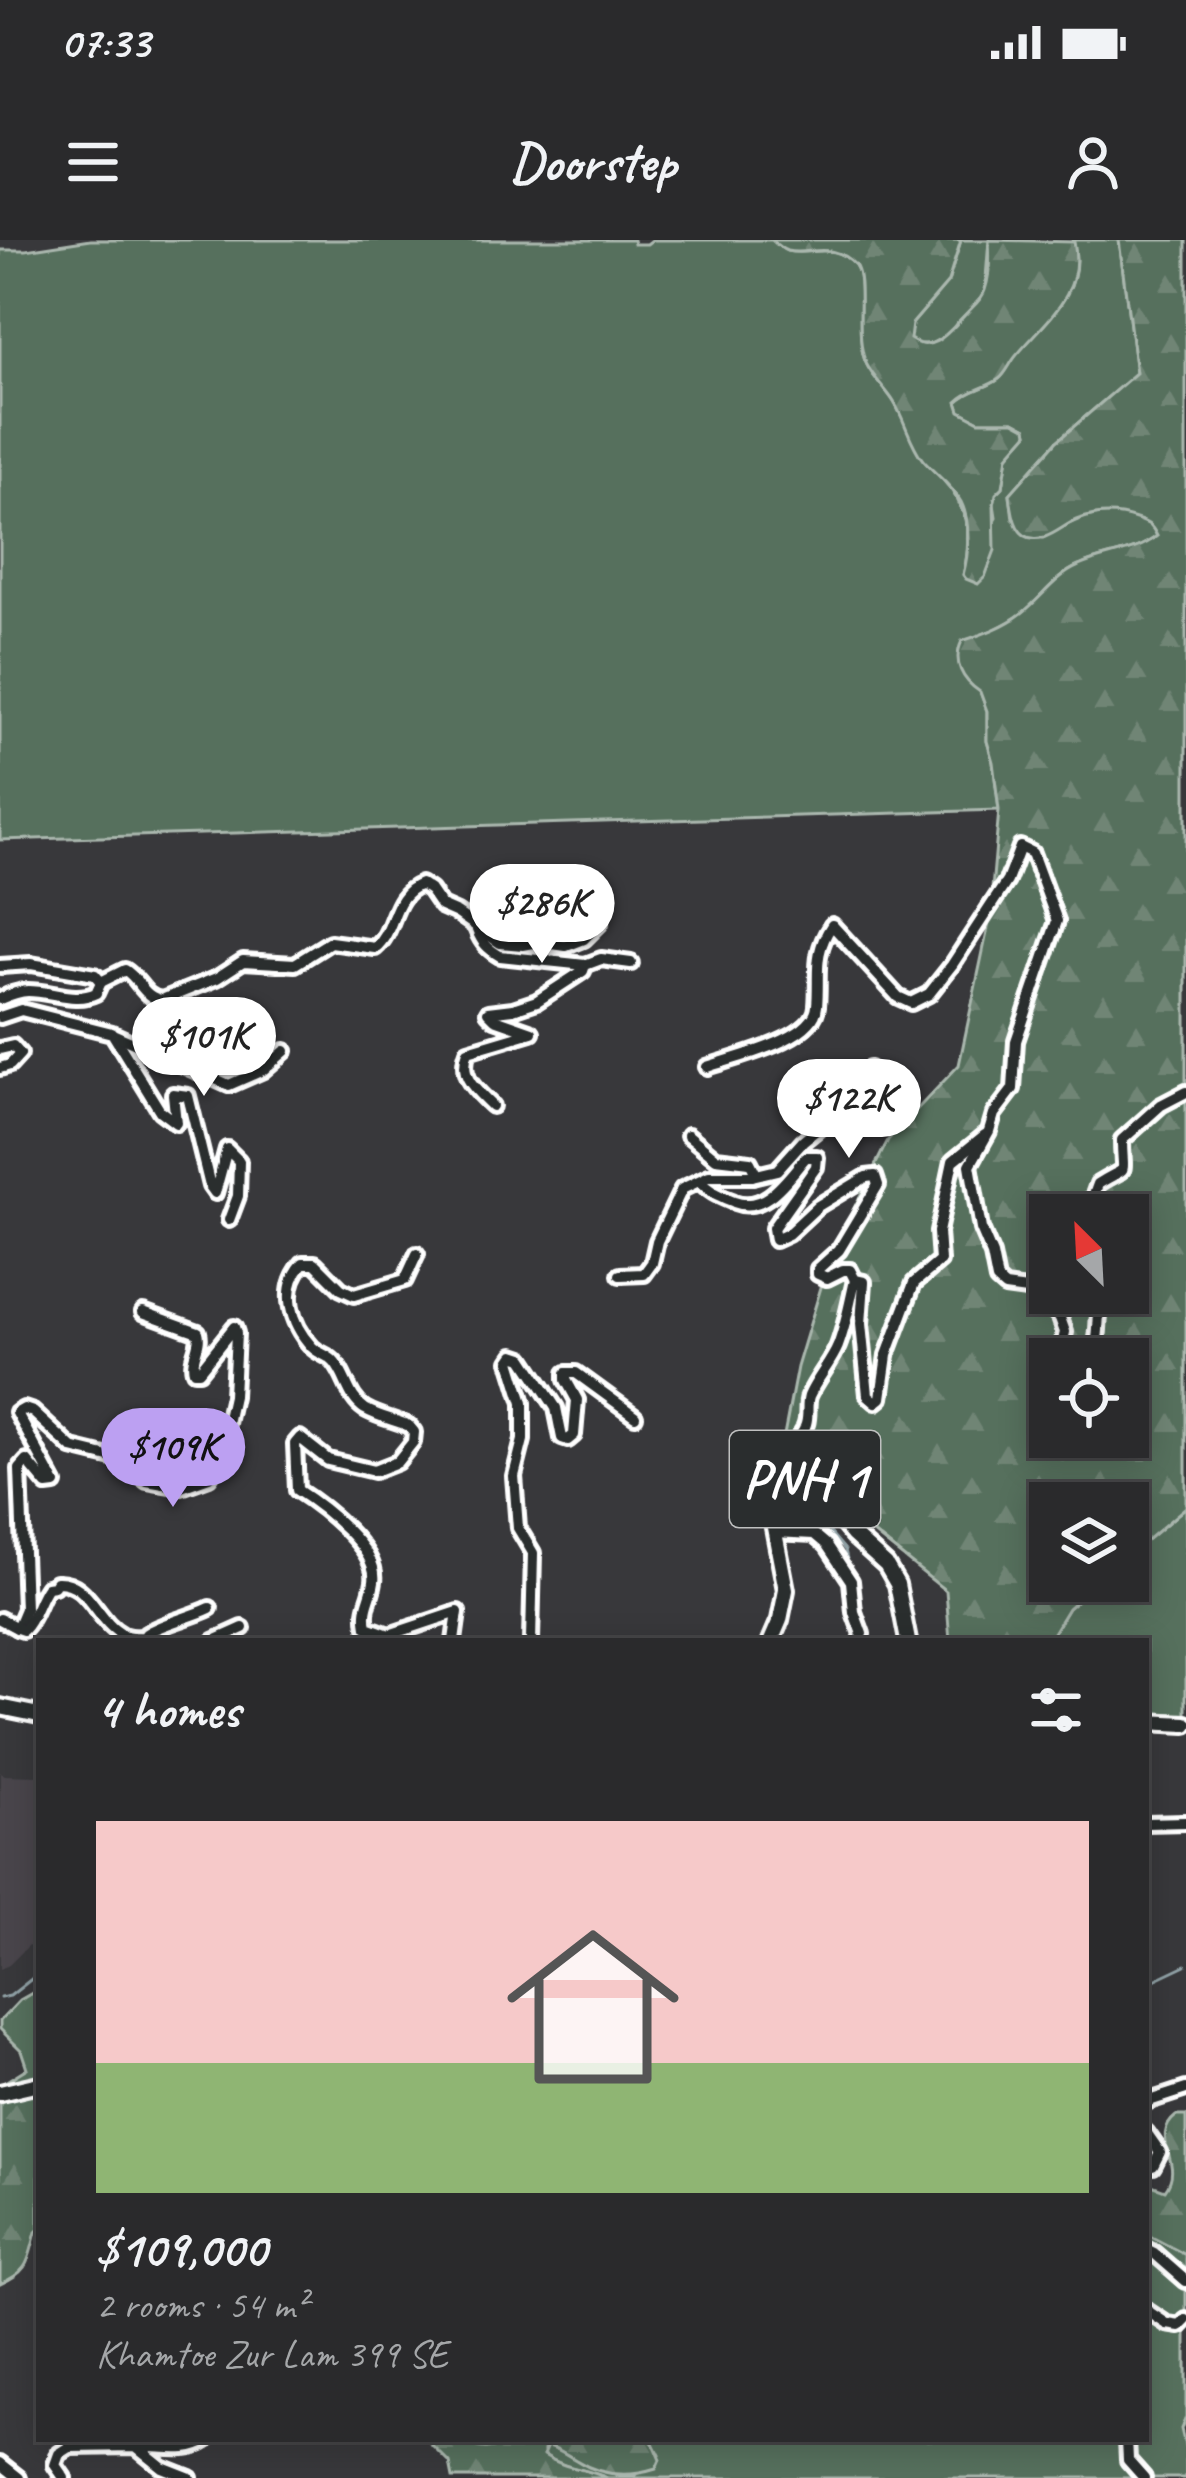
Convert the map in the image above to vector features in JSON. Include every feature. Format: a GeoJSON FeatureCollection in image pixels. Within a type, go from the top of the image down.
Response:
{"type":"FeatureCollection","features":[{"type":"Feature","properties":{"kind":"main road","name":"PNH 1"},"geometry":{"type":"LineString","coordinates":[[772,1638],[786,1590],[772,1504],[775,1481],[789,1473],[800,1475],[886,1565],[897,1584],[907,1638]]}},
{"type":"Feature","properties":{"kind":"main road"},"geometry":{"type":"LineString","coordinates":[[0,1707],[36,1714]]}},
{"type":"Feature","properties":{"kind":"main road"},"geometry":{"type":"LineString","coordinates":[[1149,1722],[1186,1724]]}},
{"type":"Feature","properties":{"kind":"main road"},"geometry":{"type":"LineString","coordinates":[[0,2092],[36,2085]]}},
{"type":"Feature","properties":{"kind":"street"},"geometry":{"type":"LineString","coordinates":[[706,1067],[796,1036],[808,1025],[818,1013],[816,965],[821,942],[832,925],[898,997],[911,1003],[929,994],[1007,881],[1020,848],[1032,853],[1058,921],[1016,1041],[1013,1088],[994,1114],[970,1165],[981,1228],[997,1280],[1005,1287],[1042,1296],[1060,1318],[1064,1338]]}},
{"type":"Feature","properties":{"kind":"street"},"geometry":{"type":"LineString","coordinates":[[0,999],[30,991],[86,998],[97,993],[101,982],[125,970],[153,999],[162,1000],[217,978],[243,961],[295,964],[330,942],[375,948],[399,900],[421,884],[441,906],[500,943],[566,946],[584,939],[600,923]]}},
{"type":"Feature","properties":{"kind":"street"},"geometry":{"type":"LineString","coordinates":[[476,926],[481,940],[500,956],[556,964],[584,965],[602,958],[631,963]]}},
{"type":"Feature","properties":{"kind":"street"},"geometry":{"type":"LineString","coordinates":[[0,966],[31,964],[94,975],[101,982]]}},
{"type":"Feature","properties":{"kind":"street"},"geometry":{"type":"LineString","coordinates":[[492,1106],[467,1081],[463,1064],[468,1051],[532,1032],[488,1012],[536,1001],[583,971],[584,965]]}},
{"type":"Feature","properties":{"kind":"street"},"geometry":{"type":"LineString","coordinates":[[0,1017],[21,1010],[112,1034],[229,1085],[263,1070],[285,1051]]}},
{"type":"Feature","properties":{"kind":"street"},"geometry":{"type":"LineString","coordinates":[[112,1034],[160,1111],[176,1123],[172,1094],[188,1096],[215,1193],[227,1149],[239,1161],[238,1196],[229,1220]]}},
{"type":"Feature","properties":{"kind":"street"},"geometry":{"type":"LineString","coordinates":[[0,1048],[14,1046],[20,1054],[0,1068]]}},
{"type":"Feature","properties":{"kind":"street"},"geometry":{"type":"LineString","coordinates":[[620,1275],[644,1274],[652,1263],[657,1241],[682,1189],[709,1177],[777,1170],[818,1127],[874,1083],[877,1075],[871,1069],[820,1091]]}},
{"type":"Feature","properties":{"kind":"street"},"geometry":{"type":"LineString","coordinates":[[1094,1194],[1098,1184],[1125,1168],[1123,1140],[1160,1105],[1186,1092]]}},
{"type":"Feature","properties":{"kind":"street"},"geometry":{"type":"LineString","coordinates":[[855,1280],[863,1282],[861,1324],[868,1395],[876,1402],[881,1397],[887,1355],[914,1283],[940,1262],[938,1232],[953,1161],[989,1131]]}},
{"type":"Feature","properties":{"kind":"street"},"geometry":{"type":"LineString","coordinates":[[688,1135],[716,1158],[751,1162],[752,1176]]}},
{"type":"Feature","properties":{"kind":"street"},"geometry":{"type":"LineString","coordinates":[[700,1181],[719,1197],[748,1206],[766,1200],[806,1157],[817,1156],[816,1167],[773,1228],[775,1240],[866,1177],[875,1176],[878,1185],[839,1250],[818,1269],[827,1278],[850,1270],[855,1280],[838,1348],[811,1393],[806,1424],[783,1453],[775,1481]]}},
{"type":"Feature","properties":{"kind":"street"},"geometry":{"type":"LineString","coordinates":[[417,1254],[404,1280],[354,1295],[341,1289],[315,1263],[303,1263],[294,1274],[289,1303],[310,1344],[338,1366],[353,1399],[363,1408],[410,1426],[414,1432],[397,1462],[374,1471],[328,1460],[300,1438],[295,1444],[297,1490],[325,1508],[370,1557],[375,1578],[364,1612],[367,1628],[389,1634],[458,1612],[454,1638]]}},
{"type":"Feature","properties":{"kind":"street"},"geometry":{"type":"LineString","coordinates":[[16,1628],[25,1609],[20,1468],[27,1461],[47,1485],[55,1484],[17,1413],[24,1408],[33,1412],[72,1448],[117,1459],[147,1481],[181,1487],[209,1477],[218,1464],[232,1396],[236,1333],[233,1327],[199,1371],[194,1370],[198,1332],[143,1312]]}},
{"type":"Feature","properties":{"kind":"street"},"geometry":{"type":"LineString","coordinates":[[531,1638],[533,1553],[518,1528],[514,1476],[523,1440],[523,1403],[510,1361],[514,1355],[523,1358],[556,1408],[562,1438],[574,1435],[577,1400],[566,1373],[576,1373],[635,1416]]}},
{"type":"Feature","properties":{"kind":"street"},"geometry":{"type":"LineString","coordinates":[[776,1532],[814,1534],[827,1545],[851,1582],[861,1638]]}},
{"type":"Feature","properties":{"kind":"street"},"geometry":{"type":"LineString","coordinates":[[0,1619],[23,1630],[47,1588],[66,1582],[77,1586],[103,1619],[131,1637],[210,1608]]}},
{"type":"Feature","properties":{"kind":"street"},"geometry":{"type":"LineString","coordinates":[[224,1638],[243,1628]]}},
{"type":"Feature","properties":{"kind":"street"},"geometry":{"type":"LineString","coordinates":[[146,1634],[155,1638]]}},
{"type":"Feature","properties":{"kind":"street"},"geometry":{"type":"LineString","coordinates":[[1149,1823],[1186,1822]]}},
{"type":"Feature","properties":{"kind":"street"},"geometry":{"type":"LineString","coordinates":[[1149,2101],[1186,2089]]}},
{"type":"Feature","properties":{"kind":"street"},"geometry":{"type":"LineString","coordinates":[[1149,2136],[1160,2152],[1149,2167]]}},
{"type":"Feature","properties":{"kind":"street"},"geometry":{"type":"LineString","coordinates":[[1149,2250],[1186,2281]]}},
{"type":"Feature","properties":{"kind":"street"},"geometry":{"type":"LineString","coordinates":[[1149,2312],[1167,2324],[1180,2326],[1186,2320]]}},
{"type":"Feature","properties":{"kind":"street"},"geometry":{"type":"LineString","coordinates":[[64,2478],[55,2465],[59,2454],[70,2447],[173,2449],[204,2442]]}},
{"type":"Feature","properties":{"kind":"street"},"geometry":{"type":"LineString","coordinates":[[1127,2442],[1128,2460],[1144,2478]]}},
{"type":"Feature","properties":{"kind":"street"},"geometry":{"type":"LineString","coordinates":[[136,2446],[162,2467],[190,2478]]}},
{"type":"Feature","properties":{"kind":"street"},"geometry":{"type":"LineString","coordinates":[[0,2463],[20,2478]]}},
{"type":"Feature","properties":{"kind":"shaded area"},"geometry":{"type":"Polygon","coordinates":[[[0,1772],[36,1776],[36,1938],[0,1969],[0,1772]]]}},
{"type":"Feature","properties":{"kind":"green space"},"geometry":{"type":"Polygon","coordinates":[[[90,240],[633,240],[647,244],[652,240],[772,240],[787,251],[838,253],[858,273],[861,341],[867,365],[894,402],[920,456],[952,491],[963,513],[967,549],[963,575],[996,517],[994,504],[1003,487],[1008,455],[1028,433],[1014,421],[979,421],[960,411],[957,402],[1001,377],[1061,304],[1074,274],[1073,240],[1119,240],[1136,373],[1057,441],[1010,494],[1013,519],[1043,538],[1088,517],[1123,515],[1146,522],[1157,536],[1139,547],[1070,570],[1014,619],[962,642],[987,711],[987,741],[999,810],[0,840],[0,250],[90,240]]]}},
{"type":"Feature","properties":{"kind":"green space"},"geometry":{"type":"Polygon","coordinates":[[[772,240],[961,240],[948,282],[912,324],[910,339],[926,344],[948,333],[982,297],[989,272],[989,240],[1074,242],[1074,277],[1060,305],[1001,377],[957,402],[960,411],[979,421],[1014,421],[1028,433],[1008,456],[1003,487],[994,504],[995,550],[978,584],[963,575],[968,538],[961,502],[918,454],[894,402],[867,365],[855,265],[838,253],[787,251],[772,240]]]}},
{"type":"Feature","properties":{"kind":"green space"},"geometry":{"type":"Polygon","coordinates":[[[961,240],[989,240],[985,291],[951,332],[931,344],[913,344],[909,339],[912,324],[948,282],[961,240]]]}},
{"type":"Feature","properties":{"kind":"green space"},"geometry":{"type":"Polygon","coordinates":[[[1119,240],[1186,240],[1186,1507],[1149,1538],[1149,1482],[1029,1482],[1029,1602],[1075,1602],[1050,1638],[950,1638],[946,1591],[781,1451],[797,1367],[831,1254],[888,1140],[959,1065],[989,923],[999,810],[987,741],[987,711],[980,692],[960,670],[962,641],[1015,618],[1070,570],[1139,547],[1157,536],[1144,522],[1108,514],[1079,519],[1045,537],[1028,537],[1017,527],[1010,494],[1057,441],[1136,373],[1119,240]]]}},
{"type":"Feature","properties":{"kind":"green space"},"geometry":{"type":"Polygon","coordinates":[[[1186,1507],[1186,1727],[1149,1721],[1149,1638],[1050,1638],[1075,1602],[1149,1602],[1149,1538],[1186,1507]]]}},
{"type":"Feature","properties":{"kind":"green space"},"geometry":{"type":"Polygon","coordinates":[[[36,1991],[36,2232],[22,2269],[0,2284],[0,2085],[27,2068],[21,2050],[0,2029],[0,2021],[36,1991]]]}},
{"type":"Feature","properties":{"kind":"green space"},"geometry":{"type":"Polygon","coordinates":[[[1176,2116],[1186,2116],[1186,2255],[1149,2236],[1149,2184],[1165,2190],[1172,2170],[1165,2133],[1176,2116]]]}},
{"type":"Feature","properties":{"kind":"green space"},"geometry":{"type":"Polygon","coordinates":[[[1149,2236],[1186,2255],[1186,2417],[1181,2429],[1186,2478],[607,2478],[544,2455],[548,2446],[556,2447],[589,2467],[634,2476],[659,2455],[652,2442],[1149,2442],[1149,2236]]]}},
{"type":"Feature","properties":{"kind":"green space"},"geometry":{"type":"Polygon","coordinates":[[[429,2442],[469,2442],[486,2448],[504,2442],[652,2442],[660,2460],[656,2469],[615,2474],[548,2446],[544,2450],[552,2460],[607,2478],[453,2478],[450,2463],[429,2442]]]}},
{"type":"Feature","properties":{"kind":"waterway"},"geometry":{"type":"LineString","coordinates":[[782,1485],[817,1523]]}},
{"type":"Feature","properties":{"kind":"waterway"},"geometry":{"type":"LineString","coordinates":[[827,1529],[845,1550],[849,1568]]}},
{"type":"Feature","properties":{"kind":"waterway"},"geometry":{"type":"LineString","coordinates":[[1149,1983],[1186,1965]]}},
{"type":"Feature","properties":{"kind":"waterway"},"geometry":{"type":"LineString","coordinates":[[0,1998],[10,1996],[36,1975]]}}]}
